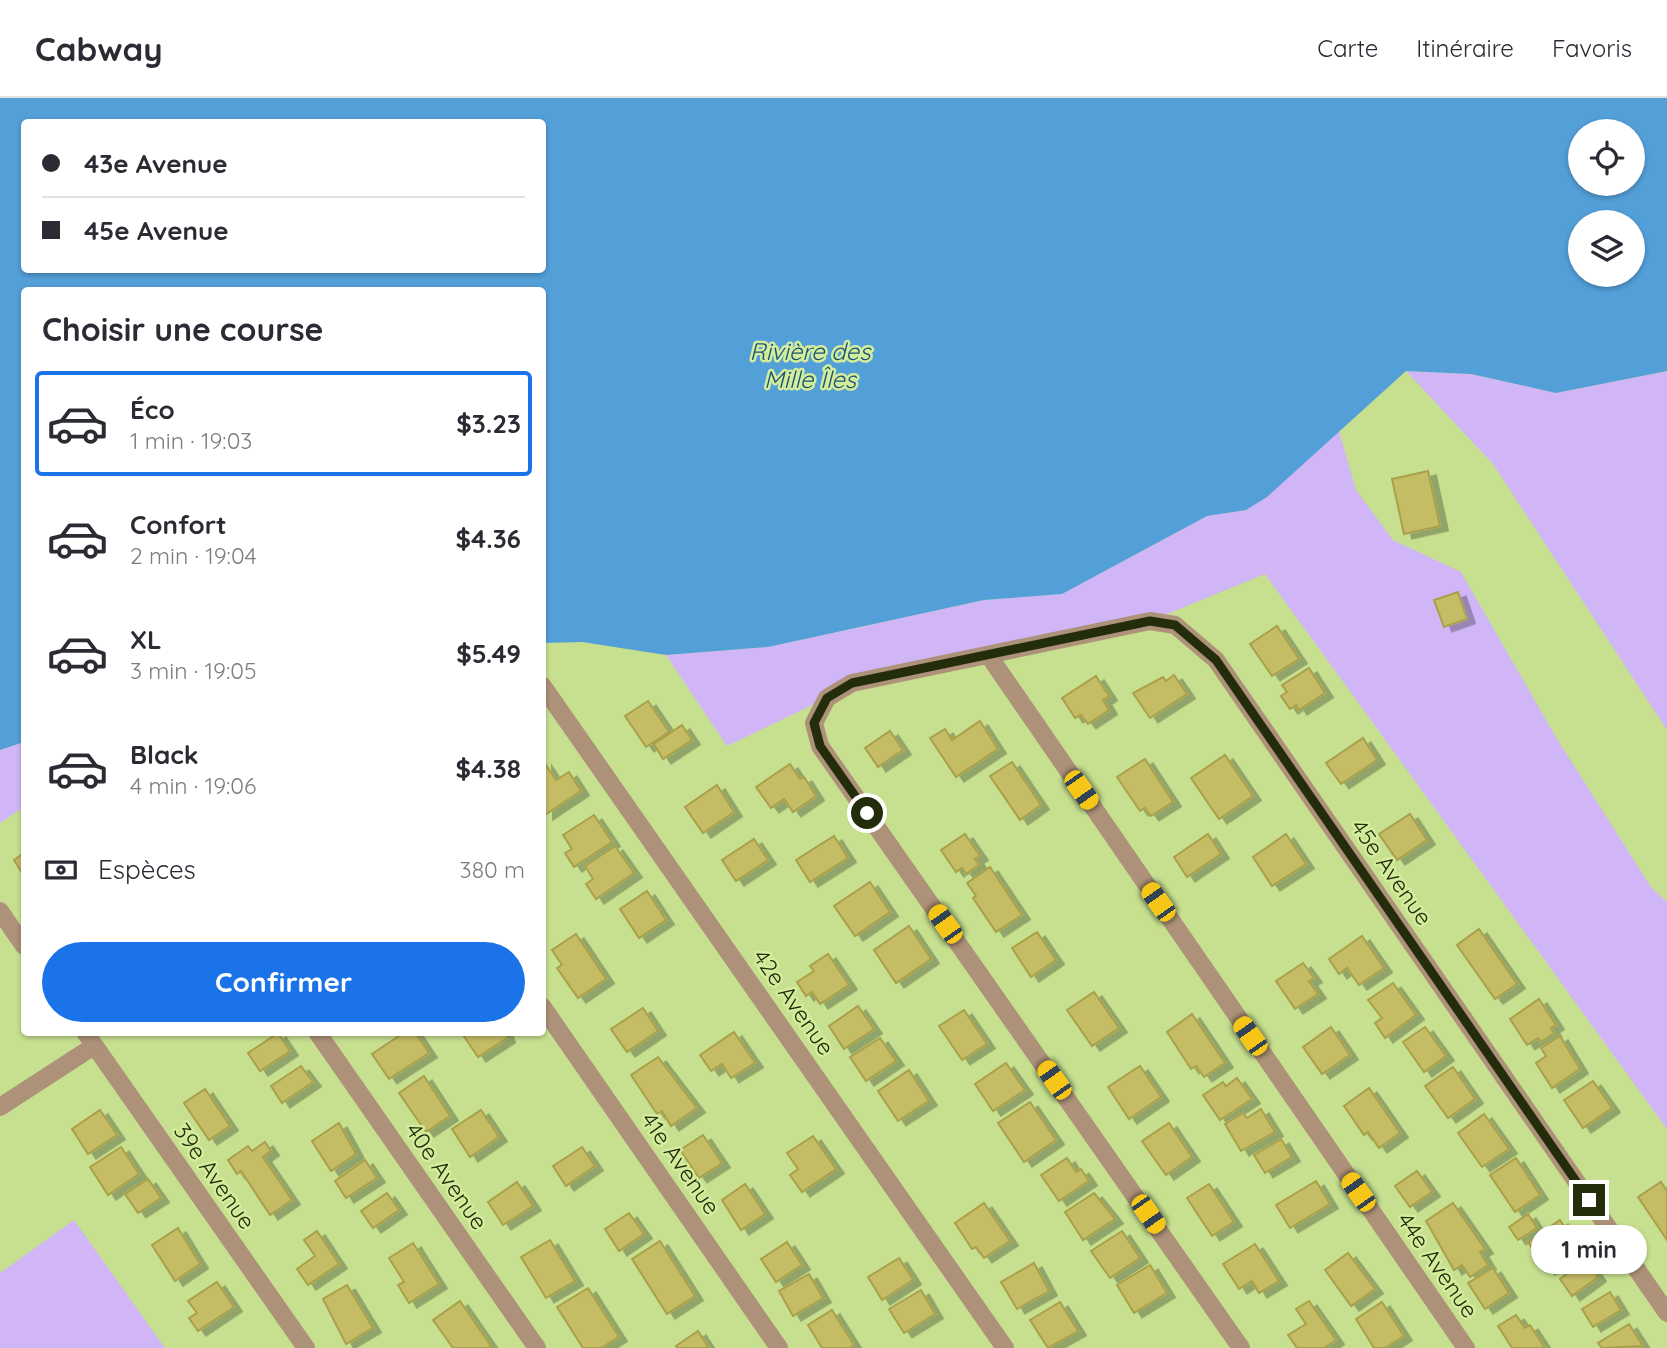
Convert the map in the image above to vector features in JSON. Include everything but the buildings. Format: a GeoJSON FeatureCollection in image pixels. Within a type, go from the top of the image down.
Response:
{"type":"FeatureCollection","features":[{"type":"Feature","properties":{"kind":"street","name":"45e Avenue"},"geometry":{"type":"LineString","coordinates":[[1241,1348],[820,746],[814,723],[827,698],[852,683],[1150,621],[1175,625],[1216,660],[1667,1313]]}},
{"type":"Feature","properties":{"kind":"street","name":"44e Avenue"},"geometry":{"type":"LineString","coordinates":[[989,656],[1466,1348]]}},
{"type":"Feature","properties":{"kind":"street","name":"42e Avenue"},"geometry":{"type":"LineString","coordinates":[[546,691],[1005,1348]]}},
{"type":"Feature","properties":{"kind":"street"},"geometry":{"type":"LineString","coordinates":[[0,911],[21,942]]}},
{"type":"Feature","properties":{"kind":"street","name":"41e Avenue"},"geometry":{"type":"LineString","coordinates":[[546,1012],[779,1348]]}},
{"type":"Feature","properties":{"kind":"street","name":"40e Avenue"},"geometry":{"type":"LineString","coordinates":[[320,1036],[537,1348]]}},
{"type":"Feature","properties":{"kind":"street"},"geometry":{"type":"LineString","coordinates":[[0,1108],[90,1039]]}},
{"type":"Feature","properties":{"kind":"street","name":"39e Avenue"},"geometry":{"type":"LineString","coordinates":[[90,1039],[306,1348]]}},
{"type":"Feature","properties":{"kind":"shaded area"},"geometry":{"type":"Polygon","coordinates":[[[1406,371],[1471,374],[1556,393],[1667,371],[1667,730],[1493,464],[1406,371]]]}},
{"type":"Feature","properties":{"kind":"shaded area"},"geometry":{"type":"Polygon","coordinates":[[[1339,431],[1356,490],[1393,540],[1461,572],[1557,739],[1651,887],[1667,902],[1667,1129],[1265,574],[1150,621],[989,656],[827,698],[727,746],[666,655],[768,647],[984,600],[1062,594],[1207,516],[1246,510],[1339,431]]]}},
{"type":"Feature","properties":{"kind":"shaded area"},"geometry":{"type":"Polygon","coordinates":[[[21,743],[21,809],[0,823],[0,750],[21,743]]]}},
{"type":"Feature","properties":{"kind":"shaded area"},"geometry":{"type":"Polygon","coordinates":[[[74,1220],[165,1348],[0,1348],[0,1273],[74,1220]]]}},
{"type":"Feature","properties":{"kind":"water","name":"Rivière des Mille Îles"},"geometry":{"type":"Polygon","coordinates":[[[0,98],[1667,98],[1667,371],[1556,393],[1471,374],[1406,371],[1267,497],[1246,510],[1207,516],[1062,594],[984,600],[768,647],[666,655],[582,642],[546,643],[546,287],[21,287],[21,743],[0,750],[0,98]]]}},
{"type":"Feature","properties":{"kind":"route"},"geometry":{"type":"LineString","coordinates":[[867,813],[820,746],[814,723],[827,698],[852,683],[1150,621],[1175,625],[1216,660],[1589,1200]]}}]}
